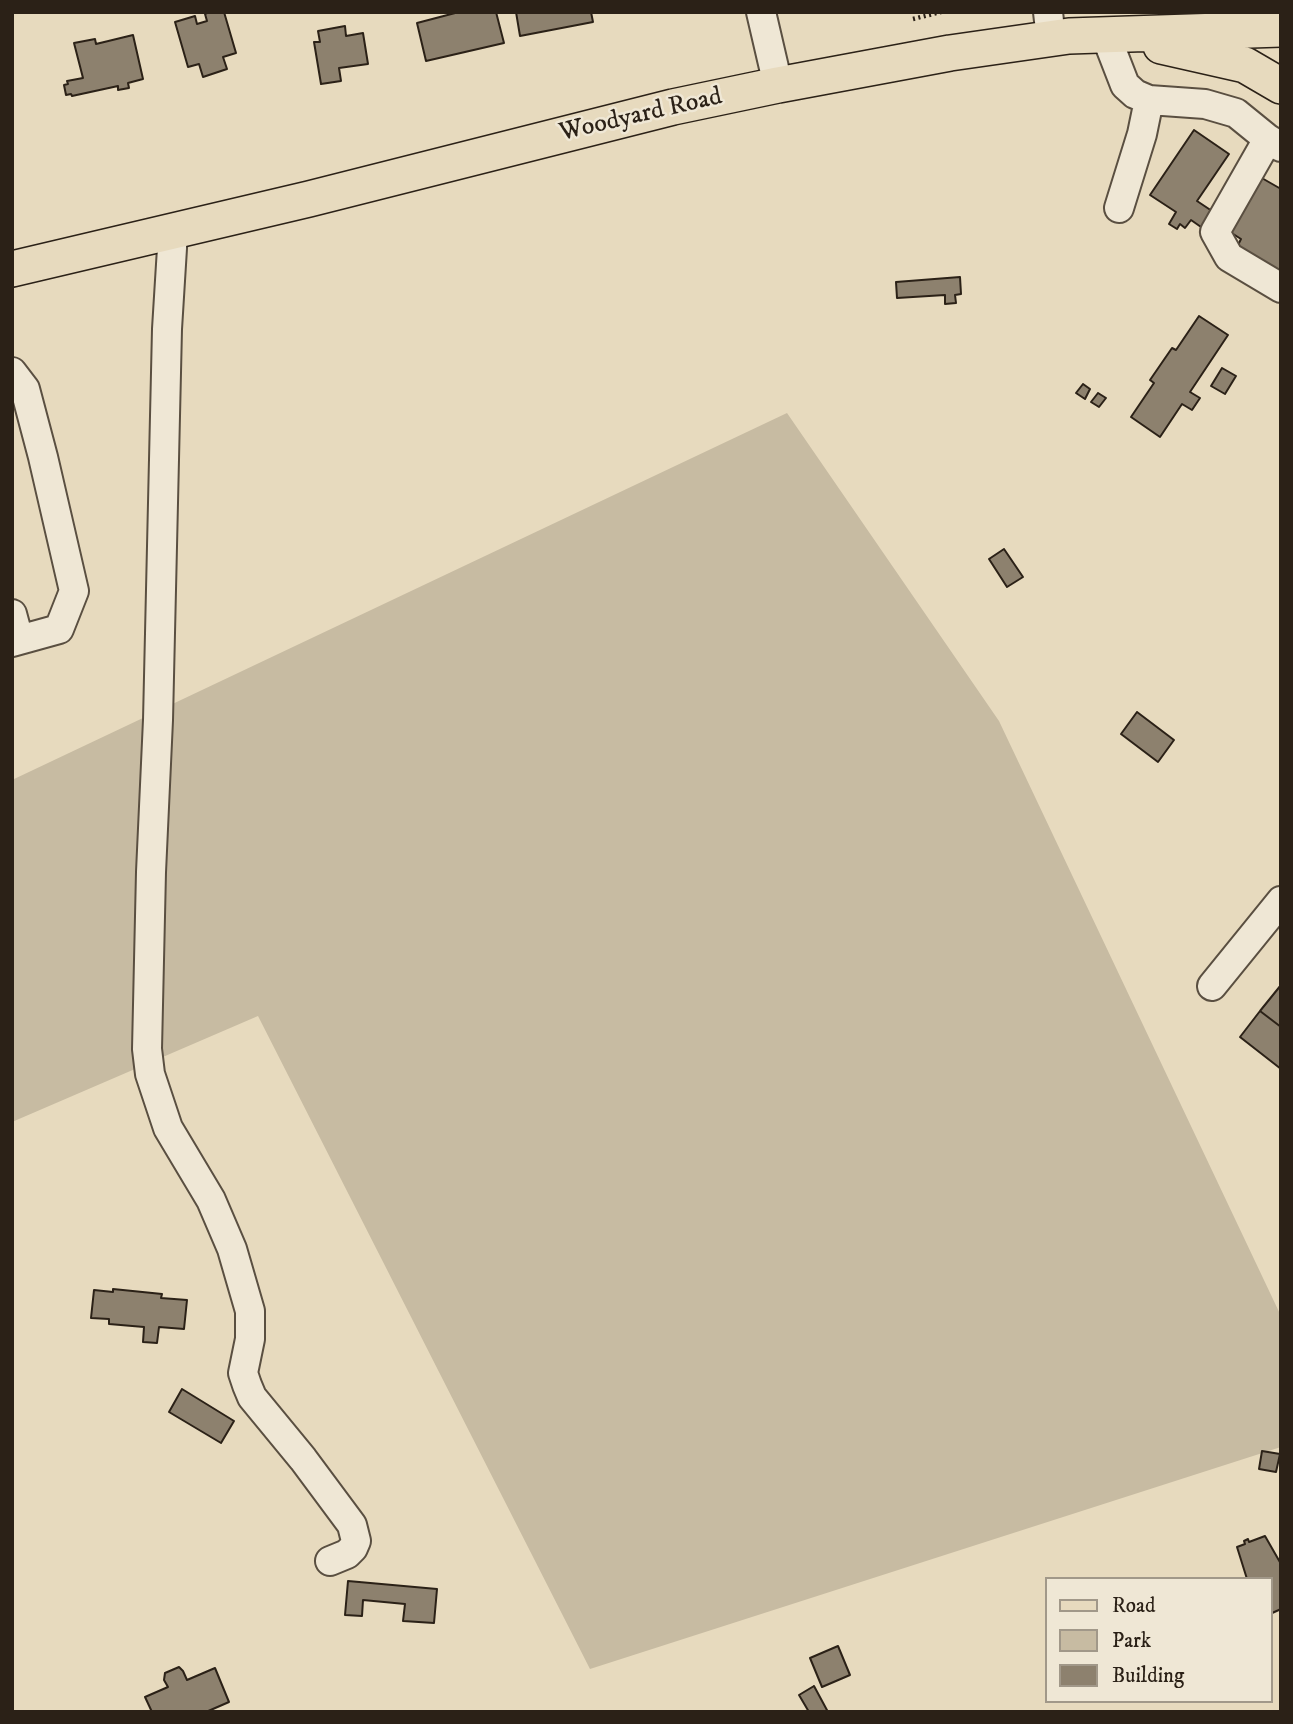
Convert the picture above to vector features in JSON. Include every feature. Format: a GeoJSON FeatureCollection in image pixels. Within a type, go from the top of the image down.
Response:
{"type":"FeatureCollection","features":[{"type":"Feature","properties":{"kind":"main road"},"geometry":{"type":"LineString","coordinates":[[1106,36],[1224,12]]}},
{"type":"Feature","properties":{"kind":"main road","name":"Woodyard Road"},"geometry":{"type":"LineString","coordinates":[[12,269],[173,232],[673,107],[950,53],[1049,26],[1106,36],[1281,29]]}},
{"type":"Feature","properties":{"kind":"main road"},"geometry":{"type":"LineString","coordinates":[[1106,36],[1198,53],[1245,65],[1281,86]]}},
{"type":"Feature","properties":{"kind":"street"},"geometry":{"type":"LineString","coordinates":[[761,12],[778,85]]}},
{"type":"Feature","properties":{"kind":"street"},"geometry":{"type":"LineString","coordinates":[[1106,36],[1125,85],[1135,94],[1149,100],[1205,104],[1236,113],[1274,143],[1215,232],[1229,257],[1281,288]]}},
{"type":"Feature","properties":{"kind":"street"},"geometry":{"type":"LineString","coordinates":[[1119,208],[1142,134],[1149,100]]}},
{"type":"Feature","properties":{"kind":"street"},"geometry":{"type":"LineString","coordinates":[[173,232],[167,330],[158,720],[150,872],[148,1061],[168,1128],[211,1200],[233,1249],[250,1311],[250,1339],[243,1373],[252,1397],[352,1525],[356,1541],[354,1548],[330,1561]]}},
{"type":"Feature","properties":{"kind":"street"},"geometry":{"type":"LineString","coordinates":[[12,372],[25,390],[22,417],[74,590],[59,629],[15,632]]}},
{"type":"Feature","properties":{"kind":"street"},"geometry":{"type":"LineString","coordinates":[[1212,986],[1281,901]]}},
{"type":"Feature","properties":{"kind":"path"},"geometry":{"type":"LineString","coordinates":[[913,19],[941,12]]}},
{"type":"Feature","properties":{"kind":"green space"},"geometry":{"type":"Polygon","coordinates":[[[787,413],[999,721],[1281,1316],[1281,1447],[590,1669],[258,1016],[12,1122],[12,780],[787,413]]]}},
{"type":"Feature","properties":{"kind":"building"},"geometry":{"type":"Polygon","coordinates":[[[224,12],[236,53],[223,57],[227,69],[203,77],[199,64],[188,67],[175,22],[195,16],[197,24],[207,21],[205,14],[224,12]]]}},
{"type":"Feature","properties":{"kind":"building"},"geometry":{"type":"Polygon","coordinates":[[[459,12],[496,12],[504,43],[426,61],[417,23],[459,12]]]}},
{"type":"Feature","properties":{"kind":"building"},"geometry":{"type":"Polygon","coordinates":[[[516,12],[591,12],[593,22],[520,36],[516,12]]]}},
{"type":"Feature","properties":{"kind":"building"},"geometry":{"type":"Polygon","coordinates":[[[345,26],[346,36],[363,33],[368,64],[339,68],[341,81],[321,84],[314,42],[320,42],[318,31],[345,26]]]}},
{"type":"Feature","properties":{"kind":"building"},"geometry":{"type":"Polygon","coordinates":[[[133,35],[143,79],[128,83],[129,88],[118,90],[118,86],[66,95],[64,85],[68,84],[67,81],[83,78],[74,43],[95,39],[96,44],[133,35]]]}},
{"type":"Feature","properties":{"kind":"building"},"geometry":{"type":"Polygon","coordinates":[[[1194,130],[1229,154],[1197,201],[1212,211],[1201,227],[1191,220],[1185,228],[1180,224],[1177,229],[1169,224],[1176,212],[1150,195],[1194,130]]]}},
{"type":"Feature","properties":{"kind":"building"},"geometry":{"type":"Polygon","coordinates":[[[1253,173],[1281,189],[1281,274],[1237,247],[1241,239],[1230,232],[1253,173]]]}},
{"type":"Feature","properties":{"kind":"building"},"geometry":{"type":"Polygon","coordinates":[[[960,277],[961,294],[955,295],[956,303],[945,304],[945,295],[897,298],[896,282],[960,277]]]}},
{"type":"Feature","properties":{"kind":"building"},"geometry":{"type":"Polygon","coordinates":[[[1199,316],[1228,335],[1190,392],[1200,398],[1192,410],[1182,404],[1160,437],[1131,417],[1154,383],[1150,380],[1172,348],[1176,350],[1199,316]]]}},
{"type":"Feature","properties":{"kind":"building"},"geometry":{"type":"Polygon","coordinates":[[[1222,368],[1236,376],[1225,394],[1211,386],[1222,368]]]}},
{"type":"Feature","properties":{"kind":"building"},"geometry":{"type":"Polygon","coordinates":[[[1083,384],[1090,389],[1085,399],[1076,393],[1083,384]]]}},
{"type":"Feature","properties":{"kind":"building"},"geometry":{"type":"Polygon","coordinates":[[[1098,393],[1106,398],[1099,407],[1091,402],[1098,393]]]}},
{"type":"Feature","properties":{"kind":"building"},"geometry":{"type":"Polygon","coordinates":[[[1004,549],[1023,577],[1007,587],[989,559],[1004,549]]]}},
{"type":"Feature","properties":{"kind":"building"},"geometry":{"type":"Polygon","coordinates":[[[1137,712],[1174,740],[1158,762],[1121,734],[1137,712]]]}},
{"type":"Feature","properties":{"kind":"building"},"geometry":{"type":"Polygon","coordinates":[[[1281,985],[1281,1027],[1260,1011],[1281,985]]]}},
{"type":"Feature","properties":{"kind":"building"},"geometry":{"type":"Polygon","coordinates":[[[1260,1011],[1281,1027],[1281,1069],[1240,1037],[1260,1011]]]}},
{"type":"Feature","properties":{"kind":"building"},"geometry":{"type":"Polygon","coordinates":[[[113,1289],[162,1294],[161,1298],[187,1300],[184,1329],[159,1327],[157,1343],[143,1342],[144,1327],[109,1324],[109,1319],[91,1318],[94,1290],[113,1292],[113,1289]]]}},
{"type":"Feature","properties":{"kind":"building"},"geometry":{"type":"Polygon","coordinates":[[[182,1389],[234,1421],[221,1443],[169,1412],[182,1389]]]}},
{"type":"Feature","properties":{"kind":"building"},"geometry":{"type":"Polygon","coordinates":[[[1262,1451],[1280,1454],[1276,1472],[1259,1469],[1262,1451]]]}},
{"type":"Feature","properties":{"kind":"building"},"geometry":{"type":"Polygon","coordinates":[[[1265,1536],[1281,1564],[1281,1609],[1272,1613],[1272,1577],[1246,1577],[1237,1547],[1245,1544],[1244,1541],[1248,1539],[1249,1542],[1265,1536]]]}},
{"type":"Feature","properties":{"kind":"building"},"geometry":{"type":"Polygon","coordinates":[[[348,1581],[437,1589],[434,1623],[403,1621],[405,1604],[363,1600],[362,1616],[345,1615],[348,1581]]]}},
{"type":"Feature","properties":{"kind":"building"},"geometry":{"type":"Polygon","coordinates":[[[838,1646],[850,1675],[822,1687],[810,1658],[838,1646]]]}},
{"type":"Feature","properties":{"kind":"building"},"geometry":{"type":"Polygon","coordinates":[[[179,1667],[187,1680],[215,1668],[229,1702],[206,1712],[152,1712],[145,1697],[168,1687],[164,1680],[165,1673],[179,1667]]]}},
{"type":"Feature","properties":{"kind":"building"},"geometry":{"type":"Polygon","coordinates":[[[814,1686],[828,1712],[809,1712],[799,1695],[814,1686]]]}}]}
